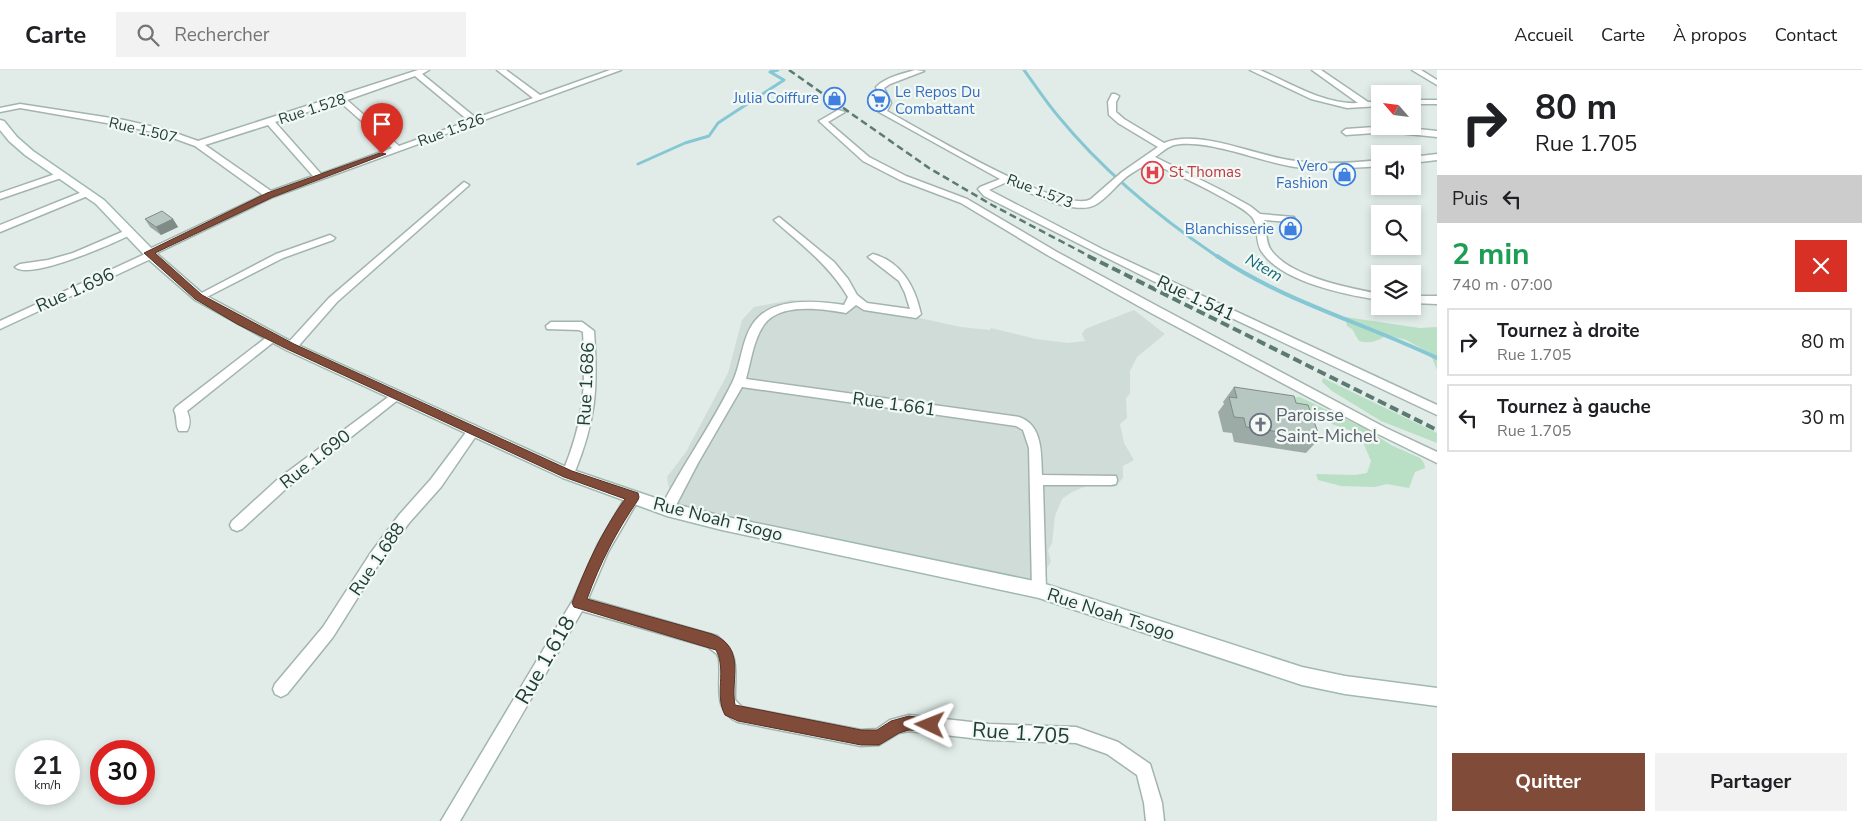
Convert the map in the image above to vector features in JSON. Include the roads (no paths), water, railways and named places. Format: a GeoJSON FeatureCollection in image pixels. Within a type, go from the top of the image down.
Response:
{"type":"FeatureCollection","features":[{"type":"Feature","properties":{"kind":"main road","name":"Rue Noah Tsogo"},"geometry":{"type":"LineString","coordinates":[[0,124],[29,153],[100,202],[150,254],[199,297],[291,347],[568,474],[667,509],[1039,590],[1302,676],[1345,685],[1437,697]]}},
{"type":"Feature","properties":{"kind":"street"},"geometry":{"type":"LineString","coordinates":[[501,70],[538,98]]}},
{"type":"Feature","properties":{"kind":"street"},"geometry":{"type":"LineString","coordinates":[[592,70],[600,76]]}},
{"type":"Feature","properties":{"kind":"street","name":"Rue 1.526"},"geometry":{"type":"LineString","coordinates":[[150,254],[270,195],[617,70]]}},
{"type":"Feature","properties":{"kind":"street"},"geometry":{"type":"LineString","coordinates":[[1254,70],[1276,85],[1314,97],[1347,106],[1371,104]]}},
{"type":"Feature","properties":{"kind":"street"},"geometry":{"type":"LineString","coordinates":[[1316,70],[1365,104]]}},
{"type":"Feature","properties":{"kind":"street"},"geometry":{"type":"LineString","coordinates":[[1416,70],[1437,83]]}},
{"type":"Feature","properties":{"kind":"street","name":"Rue 1.573"},"geometry":{"type":"LineString","coordinates":[[920,71],[887,82],[880,87],[887,103],[882,108],[883,112],[912,126],[979,167],[1058,201],[1084,206],[1091,204],[1125,174],[1163,146]]}},
{"type":"Feature","properties":{"kind":"street"},"geometry":{"type":"LineString","coordinates":[[421,72],[474,121]]}},
{"type":"Feature","properties":{"kind":"street","name":"Rue 1.528"},"geometry":{"type":"LineString","coordinates":[[198,144],[421,72]]}},
{"type":"Feature","properties":{"kind":"street"},"geometry":{"type":"LineString","coordinates":[[1115,96],[1112,102],[1112,113],[1121,121],[1163,146],[1171,142],[1196,143],[1276,161],[1317,167],[1371,164]]}},
{"type":"Feature","properties":{"kind":"street"},"geometry":{"type":"LineString","coordinates":[[341,99],[398,149]]}},
{"type":"Feature","properties":{"kind":"street"},"geometry":{"type":"LineString","coordinates":[[1421,102],[1437,102]]}},
{"type":"Feature","properties":{"kind":"street","name":"Rue 1.507"},"geometry":{"type":"LineString","coordinates":[[0,110],[20,106],[124,123],[164,132],[198,144],[270,195]]}},
{"type":"Feature","properties":{"kind":"street"},"geometry":{"type":"LineString","coordinates":[[841,112],[826,118],[823,121],[824,123],[866,159],[909,180],[957,198],[1155,310],[1382,431],[1437,458]]}},
{"type":"Feature","properties":{"kind":"street"},"geometry":{"type":"LineString","coordinates":[[270,122],[319,177]]}},
{"type":"Feature","properties":{"kind":"street"},"geometry":{"type":"LineString","coordinates":[[1346,132],[1389,129],[1437,134]]}},
{"type":"Feature","properties":{"kind":"street"},"geometry":{"type":"LineString","coordinates":[[1421,159],[1437,157]]}},
{"type":"Feature","properties":{"kind":"street"},"geometry":{"type":"LineString","coordinates":[[1148,158],[1220,192],[1258,217],[1291,219]]}},
{"type":"Feature","properties":{"kind":"street"},"geometry":{"type":"LineString","coordinates":[[0,196],[62,175]]}},
{"type":"Feature","properties":{"kind":"street","name":"Rue 1.541"},"geometry":{"type":"LineString","coordinates":[[1008,179],[983,189],[987,194],[1024,214],[1160,282],[1437,410]]}},
{"type":"Feature","properties":{"kind":"street"},"geometry":{"type":"LineString","coordinates":[[291,347],[333,300],[464,185]]}},
{"type":"Feature","properties":{"kind":"street"},"geometry":{"type":"LineString","coordinates":[[0,228],[25,216],[46,210],[87,193]]}},
{"type":"Feature","properties":{"kind":"street"},"geometry":{"type":"LineString","coordinates":[[1258,217],[1265,250],[1283,265],[1312,280],[1371,295]]}},
{"type":"Feature","properties":{"kind":"street"},"geometry":{"type":"LineString","coordinates":[[779,220],[830,264],[853,297],[864,306],[916,314],[913,296],[901,274],[873,257]]}},
{"type":"Feature","properties":{"kind":"street"},"geometry":{"type":"LineString","coordinates":[[20,268],[40,266],[104,245],[129,232]]}},
{"type":"Feature","properties":{"kind":"street"},"geometry":{"type":"LineString","coordinates":[[199,297],[262,264],[304,246],[330,238]]}},
{"type":"Feature","properties":{"kind":"street","name":"Rue 1.696"},"geometry":{"type":"LineString","coordinates":[[0,325],[150,254]]}},
{"type":"Feature","properties":{"kind":"street"},"geometry":{"type":"LineString","coordinates":[[667,509],[693,460],[739,382],[759,326],[769,315],[790,308],[833,306],[846,309],[851,305],[853,297]]}},
{"type":"Feature","properties":{"kind":"street"},"geometry":{"type":"LineString","coordinates":[[1421,299],[1437,300]]}},
{"type":"Feature","properties":{"kind":"street","name":"Rue 1.686"},"geometry":{"type":"LineString","coordinates":[[551,326],[582,326],[588,331],[589,394],[587,420],[568,474]]}},
{"type":"Feature","properties":{"kind":"street"},"geometry":{"type":"LineString","coordinates":[[183,428],[184,418],[180,410],[272,337]]}},
{"type":"Feature","properties":{"kind":"street","name":"Rue 1.661"},"geometry":{"type":"LineString","coordinates":[[739,382],[1019,422],[1028,427],[1032,436],[1037,480],[1039,590]]}},
{"type":"Feature","properties":{"kind":"street","name":"Rue 1.690"},"geometry":{"type":"LineString","coordinates":[[237,525],[283,483],[395,396]]}},
{"type":"Feature","properties":{"kind":"street","name":"Rue 1.688"},"geometry":{"type":"LineString","coordinates":[[281,689],[328,632],[375,558],[404,518],[436,483],[474,430]]}},
{"type":"Feature","properties":{"kind":"street"},"geometry":{"type":"LineString","coordinates":[[1037,480],[1111,480]]}},
{"type":"Feature","properties":{"kind":"street","name":"Rue 1.618"},"geometry":{"type":"LineString","coordinates":[[450,821],[579,603],[593,566],[613,525],[633,497]]}},
{"type":"Feature","properties":{"kind":"street","name":"Rue 1.705"},"geometry":{"type":"LineString","coordinates":[[579,603],[721,645],[726,655],[728,672],[727,704],[730,710],[738,714],[861,738],[879,737],[896,726],[909,723],[990,732],[1076,736],[1112,748],[1144,770],[1153,803],[1155,821]]}},
{"type":"Feature","properties":{"kind":"waterway"},"geometry":{"type":"LineString","coordinates":[[638,164],[685,143],[709,136],[718,123],[784,80],[770,72],[778,70]]}},
{"type":"Feature","properties":{"kind":"waterway","name":"Ntem"},"geometry":{"type":"LineString","coordinates":[[1024,70],[1058,116],[1094,156],[1133,193],[1218,257]]}},
{"type":"Feature","properties":{"kind":"waterway","name":"Ntem"},"geometry":{"type":"LineString","coordinates":[[1217,256],[1243,272],[1297,299],[1437,358]]}},
{"type":"Feature","properties":{"kind":"railway"},"geometry":{"type":"LineString","coordinates":[[789,70],[929,168],[992,205],[1091,257]]}},
{"type":"Feature","properties":{"kind":"railway"},"geometry":{"type":"LineString","coordinates":[[1088,256],[1437,430]]}},
{"type":"Feature","properties":{"kind":"place","name":"Julia Coiffure"},"geometry":{"type":"Point","coordinates":[835,98]}},
{"type":"Feature","properties":{"kind":"place","name":"Le Repos Du Combattant"},"geometry":{"type":"Point","coordinates":[879,101]}},
{"type":"Feature","properties":{"kind":"place","name":"St Thomas"},"geometry":{"type":"Point","coordinates":[1153,172]}},
{"type":"Feature","properties":{"kind":"place","name":"Vero Fashion"},"geometry":{"type":"Point","coordinates":[1344,175]}},
{"type":"Feature","properties":{"kind":"place","name":"Blanchisserie"},"geometry":{"type":"Point","coordinates":[1290,229]}},
{"type":"Feature","properties":{"kind":"place","name":"Paroisse Saint-Michel"},"geometry":{"type":"Point","coordinates":[1260,425]}}]}
